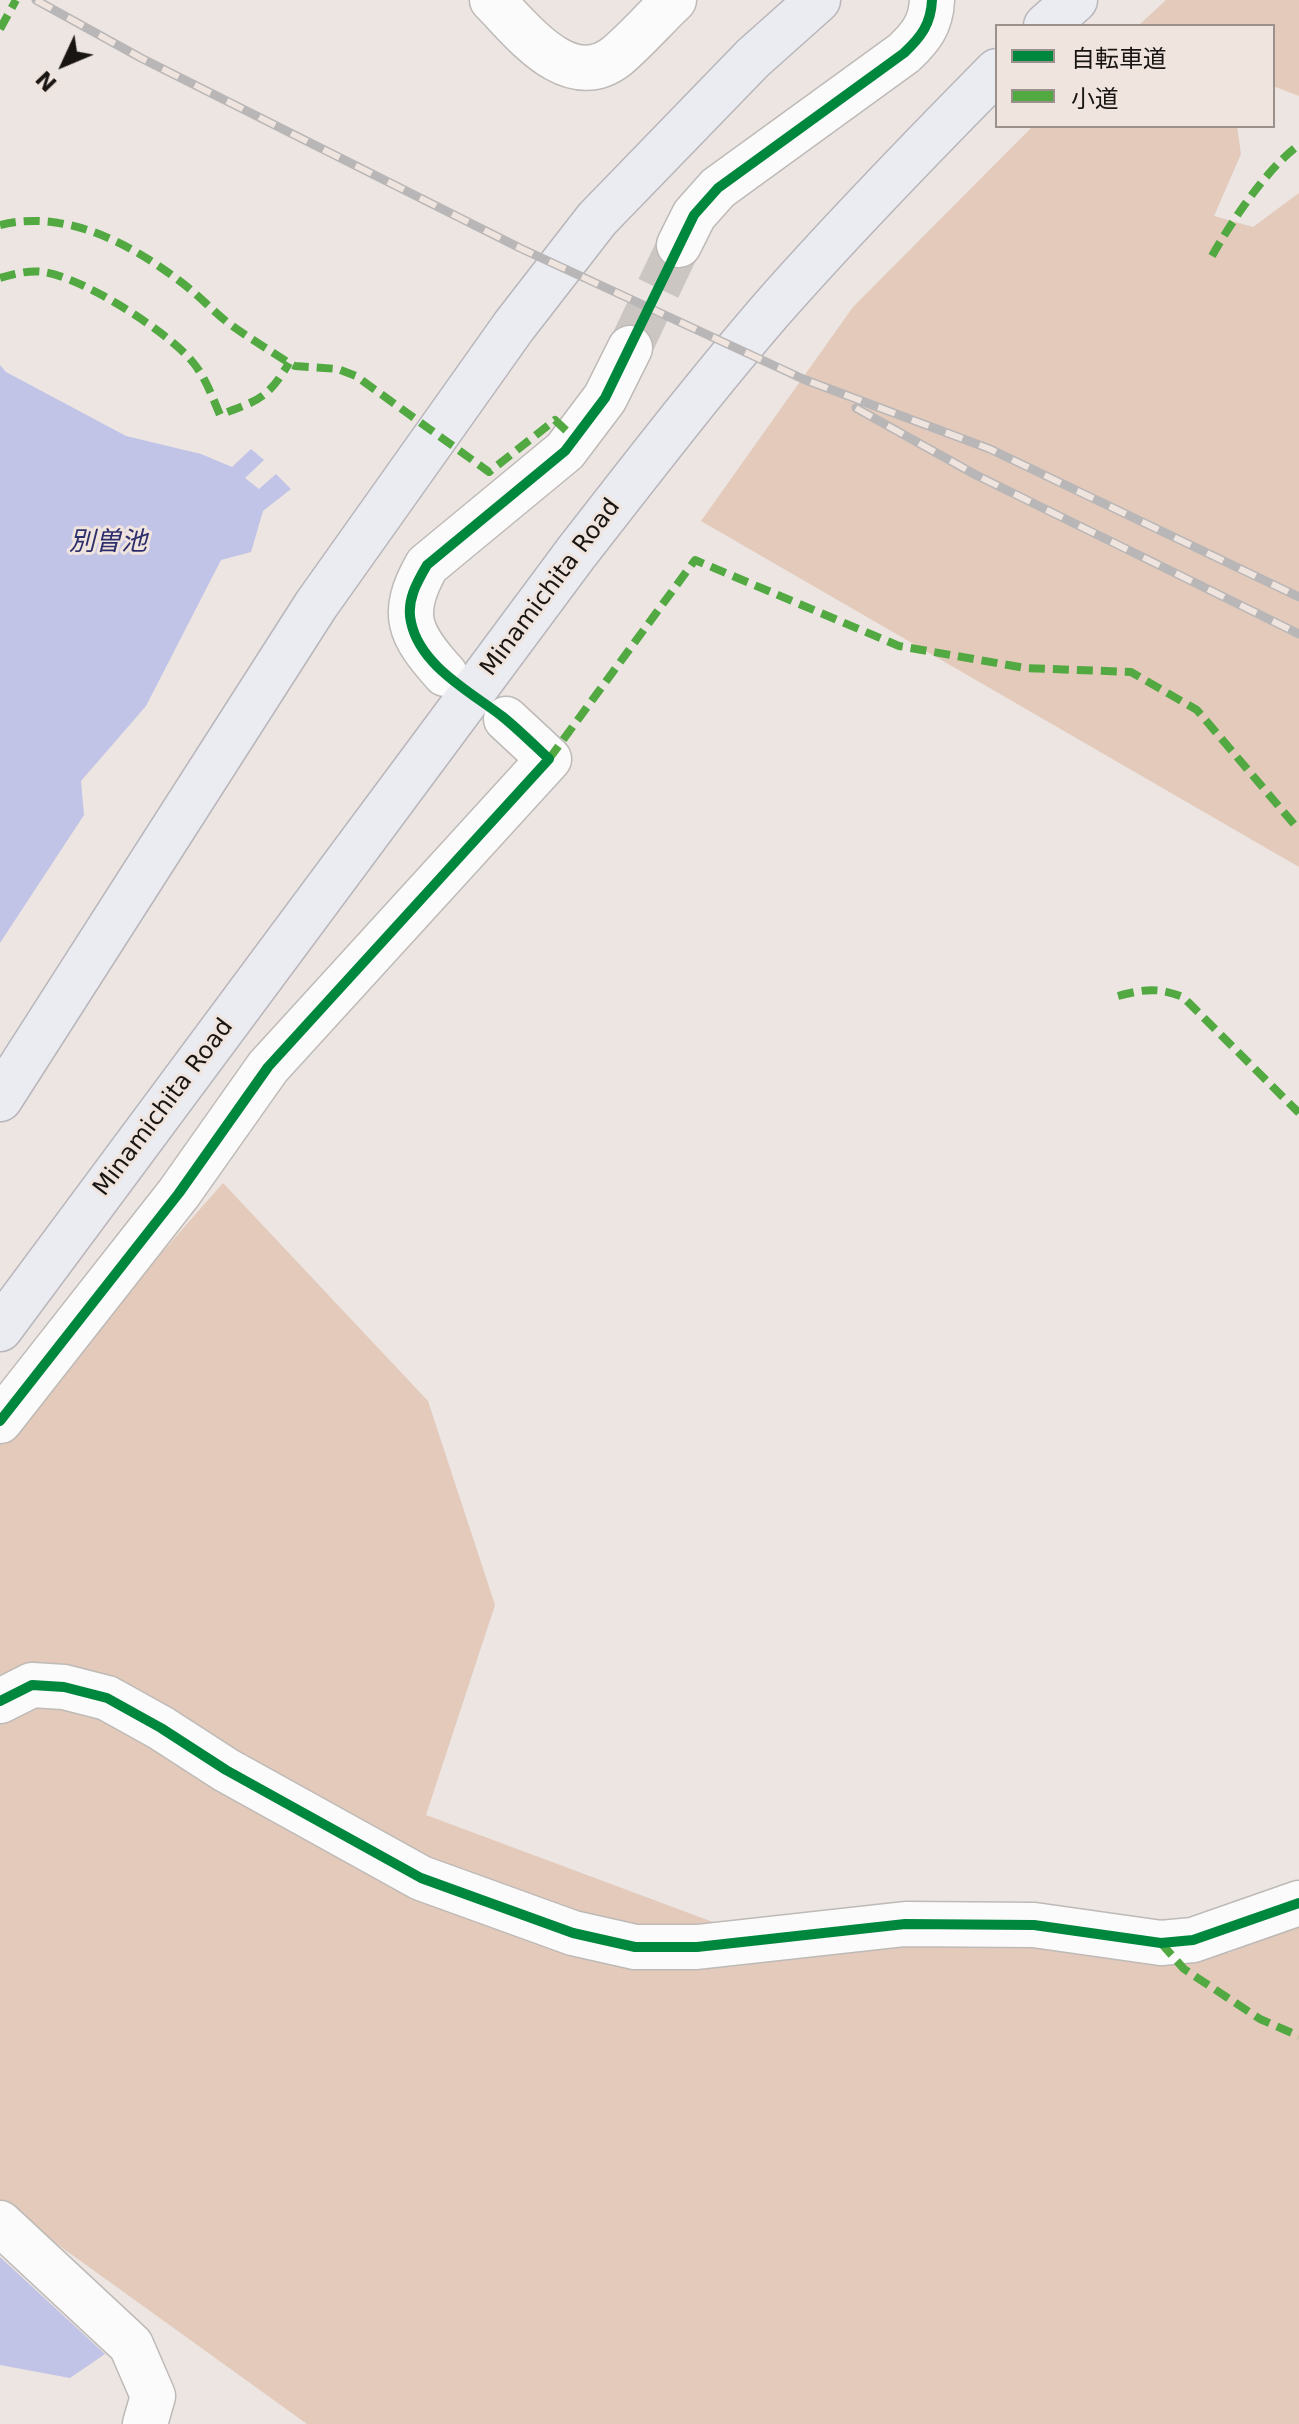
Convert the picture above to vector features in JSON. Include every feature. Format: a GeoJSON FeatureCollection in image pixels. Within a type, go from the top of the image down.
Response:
{"type":"FeatureCollection","features":[{"type":"Feature","properties":{"kind":"highway"},"geometry":{"type":"LineString","coordinates":[[0,1099],[316,605],[514,326],[597,219],[753,58],[818,0]]}},
{"type":"Feature","properties":{"kind":"highway"},"geometry":{"type":"LineString","coordinates":[[1048,24],[1075,0]]}},
{"type":"Feature","properties":{"kind":"highway","name":"Minamichita Road"},"geometry":{"type":"LineString","coordinates":[[0,1329],[557,579],[674,428],[771,311],[885,185],[995,73]]}},
{"type":"Feature","properties":{"kind":"street"},"geometry":{"type":"LineString","coordinates":[[492,0],[542,50],[569,67],[592,69],[615,57],[674,0]]}},
{"type":"Feature","properties":{"kind":"street"},"geometry":{"type":"LineString","coordinates":[[679,245],[694,215],[718,188],[904,53],[921,37],[931,18],[932,0]]}},
{"type":"Feature","properties":{"kind":"street"},"geometry":{"type":"LineString","coordinates":[[445,674],[423,650],[410,622],[413,590],[427,565],[565,451],[605,398],[630,348]]}},
{"type":"Feature","properties":{"kind":"street"},"geometry":{"type":"LineString","coordinates":[[0,1421],[179,1193],[268,1067],[549,759],[506,719]]}},
{"type":"Feature","properties":{"kind":"street"},"geometry":{"type":"LineString","coordinates":[[0,1701],[32,1685],[64,1687],[107,1698],[226,1770],[421,1878],[573,1933],[635,1947],[697,1947],[905,1924],[1034,1925],[1161,1943],[1193,1940],[1299,1903]]}},
{"type":"Feature","properties":{"kind":"street"},"geometry":{"type":"LineString","coordinates":[[0,2223],[131,2345],[153,2396],[145,2424]]}},
{"type":"Feature","properties":{"kind":"shaded area"},"geometry":{"type":"Polygon","coordinates":[[[1166,0],[1299,0],[1299,96],[1275,87],[1275,24],[1140,24],[1166,0]]]}},
{"type":"Feature","properties":{"kind":"shaded area"},"geometry":{"type":"Polygon","coordinates":[[[1031,128],[1237,128],[1241,154],[1214,216],[1253,227],[1299,193],[1299,867],[701,521],[853,307],[1031,128]]]}},
{"type":"Feature","properties":{"kind":"shaded area"},"geometry":{"type":"Polygon","coordinates":[[[223,1183],[428,1401],[495,1605],[426,1815],[721,1925],[1228,1953],[1299,1924],[1299,2424],[307,2424],[0,2203],[0,1437],[223,1183]]]}},
{"type":"Feature","properties":{"kind":"water","name":"別曽池"},"geometry":{"type":"Polygon","coordinates":[[[0,365],[6,372],[126,436],[201,454],[232,467],[251,449],[264,460],[245,478],[259,489],[276,474],[291,489],[263,511],[251,552],[221,560],[146,706],[81,781],[84,815],[0,943],[0,365]]]}},
{"type":"Feature","properties":{"kind":"water"},"geometry":{"type":"Polygon","coordinates":[[[0,2257],[105,2354],[70,2378],[0,2365],[0,2257]]]}},
{"type":"Feature","properties":{"kind":"tunnel"},"geometry":{"type":"LineString","coordinates":[[630,348],[679,245]]}},
{"type":"Feature","properties":{"kind":"railway"},"geometry":{"type":"LineString","coordinates":[[36,0],[141,58],[520,248],[803,379],[990,449],[1299,597]]}},
{"type":"Feature","properties":{"kind":"railway"},"geometry":{"type":"LineString","coordinates":[[856,408],[976,475],[1299,634]]}},
{"type":"Feature","properties":{"kind":"marked path"},"geometry":{"type":"LineString","coordinates":[[0,29],[16,0]]}},
{"type":"Feature","properties":{"kind":"marked path"},"geometry":{"type":"LineString","coordinates":[[1212,256],[1263,181],[1299,145]]}},
{"type":"Feature","properties":{"kind":"marked path"},"geometry":{"type":"LineString","coordinates":[[0,225],[24,221],[72,226],[96,233],[140,254],[187,287],[227,322],[289,363],[338,369],[356,376],[489,472],[555,420],[575,439]]}},
{"type":"Feature","properties":{"kind":"marked path"},"geometry":{"type":"LineString","coordinates":[[0,278],[27,272],[59,276],[100,294],[143,320],[179,348],[196,366],[220,415],[268,392],[289,363]]}},
{"type":"Feature","properties":{"kind":"marked path"},"geometry":{"type":"LineString","coordinates":[[549,759],[695,560],[899,646],[1025,668],[1131,672],[1197,710],[1299,830]]}},
{"type":"Feature","properties":{"kind":"marked path"},"geometry":{"type":"LineString","coordinates":[[1118,996],[1151,990],[1183,997],[1299,1113]]}},
{"type":"Feature","properties":{"kind":"marked path"},"geometry":{"type":"LineString","coordinates":[[1161,1943],[1184,1969],[1260,2019],[1299,2036]]}},
{"type":"Feature","properties":{"kind":"cycle path"},"geometry":{"type":"LineString","coordinates":[[0,1421],[179,1193],[268,1067],[549,759],[503,717],[448,677],[416,638],[411,622],[411,599],[427,565],[565,451],[605,398],[694,215],[718,188],[904,53],[924,30],[932,0]]}},
{"type":"Feature","properties":{"kind":"cycle path"},"geometry":{"type":"LineString","coordinates":[[0,1701],[32,1685],[64,1687],[107,1698],[226,1770],[421,1878],[573,1933],[635,1947],[697,1947],[905,1924],[1034,1925],[1161,1943],[1193,1940],[1299,1903]]}}]}
